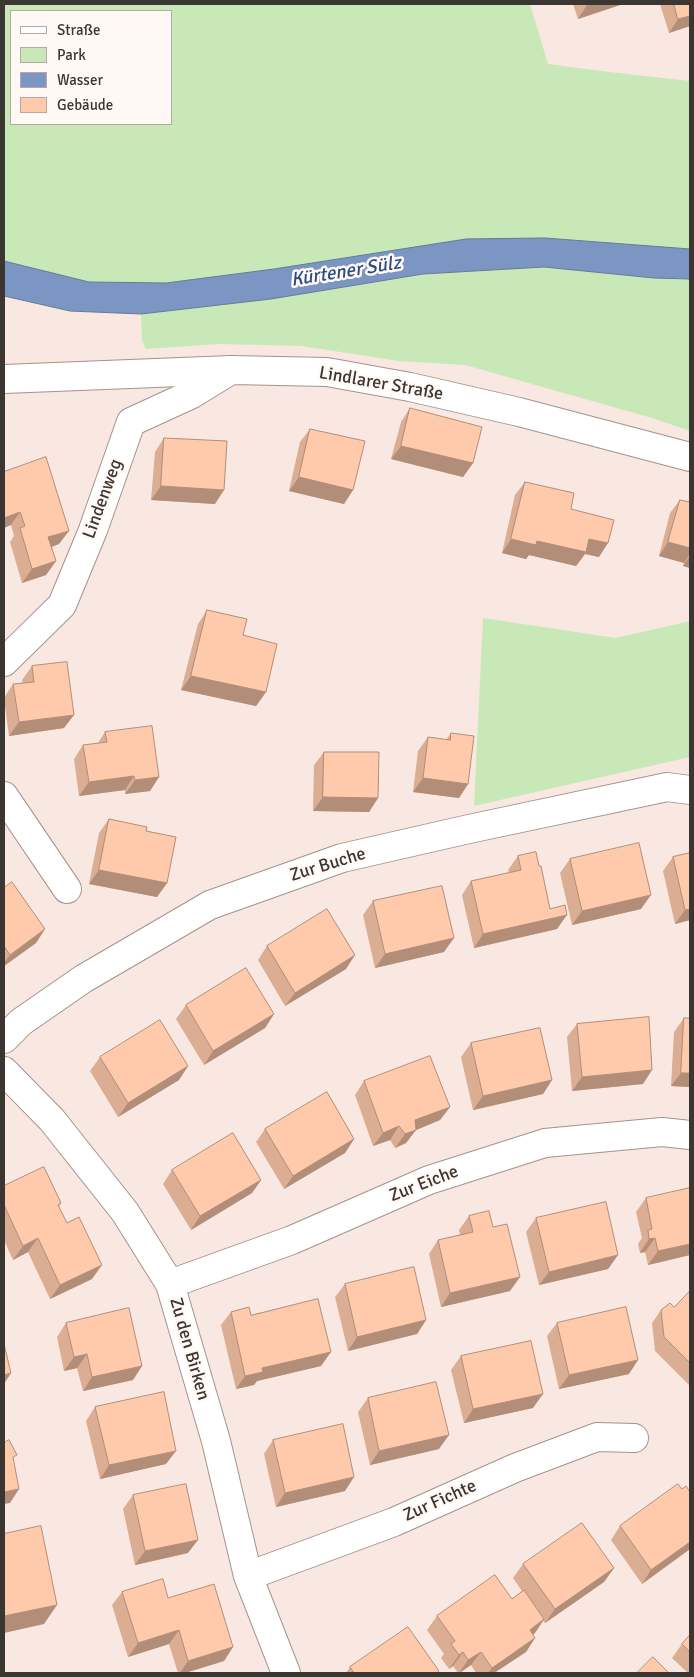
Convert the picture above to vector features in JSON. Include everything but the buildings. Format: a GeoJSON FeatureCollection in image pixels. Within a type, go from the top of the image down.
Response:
{"type":"FeatureCollection","features":[{"type":"Feature","properties":{"kind":"street","name":"Lindlarer Straße"},"geometry":{"type":"LineString","coordinates":[[4,379],[231,370],[327,372],[410,387],[519,412],[690,457]]}},
{"type":"Feature","properties":{"kind":"street","name":"Lindenweg"},"geometry":{"type":"LineString","coordinates":[[4,662],[62,605],[93,530],[130,422],[192,394],[231,370]]}},
{"type":"Feature","properties":{"kind":"street","name":"Zur Buche"},"geometry":{"type":"LineString","coordinates":[[4,1039],[21,1022],[83,979],[210,905],[342,858],[469,828],[666,787],[690,790]]}},
{"type":"Feature","properties":{"kind":"street"},"geometry":{"type":"LineString","coordinates":[[4,796],[67,889]]}},
{"type":"Feature","properties":{"kind":"street","name":"Zu den Birken"},"geometry":{"type":"LineString","coordinates":[[4,1071],[52,1120],[125,1212],[170,1284],[216,1441],[248,1576],[286,1673]]}},
{"type":"Feature","properties":{"kind":"street","name":"Zur Eiche"},"geometry":{"type":"LineString","coordinates":[[170,1284],[292,1240],[429,1180],[545,1143],[662,1132],[690,1135]]}},
{"type":"Feature","properties":{"kind":"street","name":"Zur Fichte"},"geometry":{"type":"LineString","coordinates":[[248,1576],[394,1522],[515,1468],[597,1437],[634,1438]]}},
{"type":"Feature","properties":{"kind":"green space"},"geometry":{"type":"Polygon","coordinates":[[[4,4],[530,4],[548,64],[690,81],[690,249],[654,248],[274,269],[166,283],[89,282],[4,261],[4,4]]]}},
{"type":"Feature","properties":{"kind":"green space"},"geometry":{"type":"Polygon","coordinates":[[[544,267],[654,278],[690,279],[690,431],[652,418],[465,365],[399,361],[301,346],[219,344],[146,349],[142,340],[141,314],[271,299],[423,274],[544,267]]]}},
{"type":"Feature","properties":{"kind":"green space"},"geometry":{"type":"Polygon","coordinates":[[[483,618],[616,638],[690,621],[690,757],[474,806],[483,618]]]}},
{"type":"Feature","properties":{"kind":"water","name":"Kürtener Sülz"},"geometry":{"type":"Polygon","coordinates":[[[545,238],[690,249],[690,279],[654,278],[544,267],[423,274],[271,299],[141,314],[70,311],[4,296],[4,261],[89,282],[166,283],[274,269],[466,239],[545,238]]]}}]}
